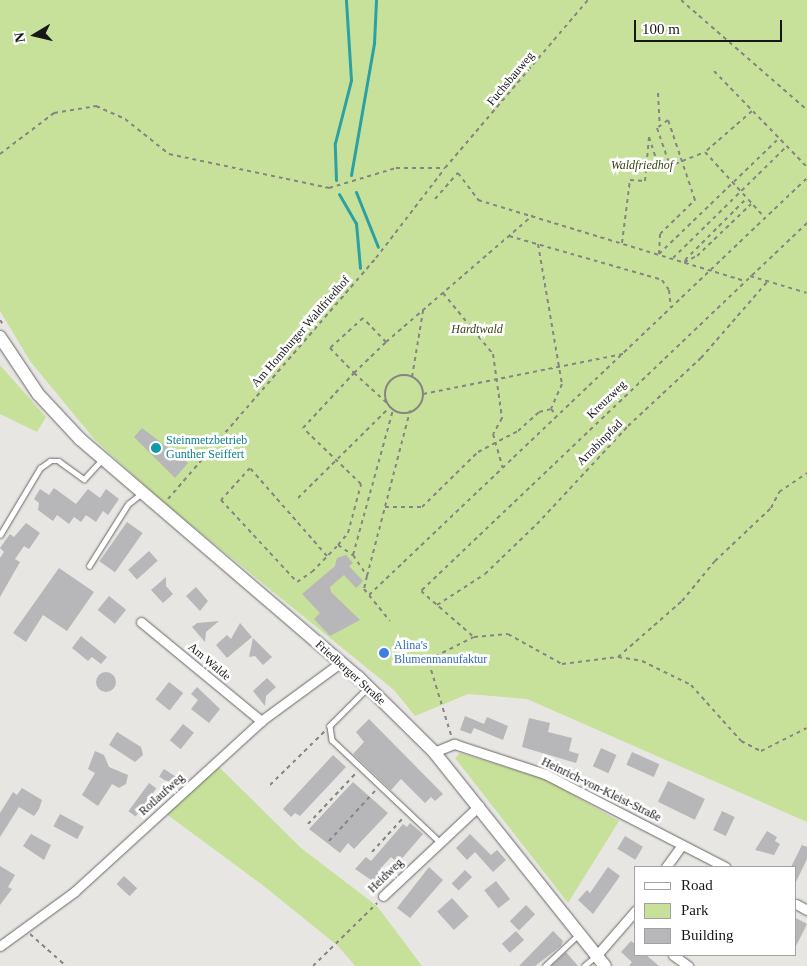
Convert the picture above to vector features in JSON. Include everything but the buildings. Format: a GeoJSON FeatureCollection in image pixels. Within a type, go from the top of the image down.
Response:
{"type":"FeatureCollection","features":[{"type":"Feature","properties":{"kind":"street","name":"Friedberger Straße"},"geometry":{"type":"LineString","coordinates":[[2,332],[58,416],[142,493],[369,687],[434,752],[605,966]]}},
{"type":"Feature","properties":{"kind":"street","name":"Am Walde"},"geometry":{"type":"LineString","coordinates":[[142,622],[261,721]]}},
{"type":"Feature","properties":{"kind":"street","name":"Rotlaufweg"},"geometry":{"type":"LineString","coordinates":[[0,946],[74,892],[261,721],[340,662]]}},
{"type":"Feature","properties":{"kind":"street"},"geometry":{"type":"LineString","coordinates":[[434,752],[454,744]]}},
{"type":"Feature","properties":{"kind":"street","name":"Heinrich-von-Kleist-Straße"},"geometry":{"type":"LineString","coordinates":[[454,744],[545,774],[723,866]]}},
{"type":"Feature","properties":{"kind":"street","name":"Heidweg"},"geometry":{"type":"LineString","coordinates":[[383,896],[479,806]]}},
{"type":"Feature","properties":{"kind":"street"},"geometry":{"type":"LineString","coordinates":[[667,866],[682,845]]}},
{"type":"Feature","properties":{"kind":"street"},"geometry":{"type":"LineString","coordinates":[[596,956],[634,913]]}},
{"type":"Feature","properties":{"kind":"street"},"geometry":{"type":"LineString","coordinates":[[628,921],[634,926]]}},
{"type":"Feature","properties":{"kind":"street"},"geometry":{"type":"LineString","coordinates":[[674,956],[688,966]]}},
{"type":"Feature","properties":{"kind":"lane"},"geometry":{"type":"LineString","coordinates":[[0,535],[40,468],[50,461],[59,461],[84,479],[103,459]]}},
{"type":"Feature","properties":{"kind":"lane"},"geometry":{"type":"LineString","coordinates":[[90,566],[128,504],[142,493]]}},
{"type":"Feature","properties":{"kind":"lane"},"geometry":{"type":"LineString","coordinates":[[369,687],[330,726],[332,740],[440,842]]}},
{"type":"Feature","properties":{"kind":"lane"},"geometry":{"type":"LineString","coordinates":[[545,966],[579,934]]}},
{"type":"Feature","properties":{"kind":"lane"},"geometry":{"type":"LineString","coordinates":[[584,966],[596,956]]}},
{"type":"Feature","properties":{"kind":"path","name":"Fuchsbauweg"},"geometry":{"type":"LineString","coordinates":[[445,168],[588,0]]}},
{"type":"Feature","properties":{"kind":"path"},"geometry":{"type":"LineString","coordinates":[[681,0],[807,110]]}},
{"type":"Feature","properties":{"kind":"path"},"geometry":{"type":"LineString","coordinates":[[714,71],[807,167]]}},
{"type":"Feature","properties":{"kind":"path"},"geometry":{"type":"LineString","coordinates":[[658,93],[660,126],[670,166]]}},
{"type":"Feature","properties":{"kind":"path"},"geometry":{"type":"LineString","coordinates":[[0,154],[54,113],[96,106],[125,119],[169,154],[328,188],[396,168],[445,168]]}},
{"type":"Feature","properties":{"kind":"path"},"geometry":{"type":"LineString","coordinates":[[622,243],[630,180],[645,181],[649,137],[660,170],[705,152],[752,111]]}},
{"type":"Feature","properties":{"kind":"path"},"geometry":{"type":"LineString","coordinates":[[659,254],[660,234],[695,200],[668,120],[660,126]]}},
{"type":"Feature","properties":{"kind":"path"},"geometry":{"type":"LineString","coordinates":[[659,254],[734,184],[779,138]]}},
{"type":"Feature","properties":{"kind":"path"},"geometry":{"type":"LineString","coordinates":[[673,258],[787,146]]}},
{"type":"Feature","properties":{"kind":"path"},"geometry":{"type":"LineString","coordinates":[[705,152],[766,218]]}},
{"type":"Feature","properties":{"kind":"path","name":"Am Homburger Waldfriedhof"},"geometry":{"type":"LineString","coordinates":[[164,503],[376,258],[445,168]]}},
{"type":"Feature","properties":{"kind":"path"},"geometry":{"type":"LineString","coordinates":[[435,198],[458,173],[478,200],[533,215],[744,281]]}},
{"type":"Feature","properties":{"kind":"path"},"geometry":{"type":"LineString","coordinates":[[369,595],[807,178]]}},
{"type":"Feature","properties":{"kind":"path"},"geometry":{"type":"LineString","coordinates":[[684,262],[747,198]]}},
{"type":"Feature","properties":{"kind":"path"},"geometry":{"type":"LineString","coordinates":[[684,262],[698,256],[752,203]]}},
{"type":"Feature","properties":{"kind":"path"},"geometry":{"type":"LineString","coordinates":[[328,556],[250,468],[221,500],[297,582],[328,556],[348,533],[361,484],[303,428],[386,342],[533,215]]}},
{"type":"Feature","properties":{"kind":"path","name":"Kreuzweg"},"geometry":{"type":"LineString","coordinates":[[436,605],[421,591],[807,223]]}},
{"type":"Feature","properties":{"kind":"path"},"geometry":{"type":"LineString","coordinates":[[508,236],[662,280],[669,290],[671,309]]}},
{"type":"Feature","properties":{"kind":"path"},"geometry":{"type":"LineString","coordinates":[[538,244],[562,384],[551,409]]}},
{"type":"Feature","properties":{"kind":"path"},"geometry":{"type":"LineString","coordinates":[[750,276],[807,293]]}},
{"type":"Feature","properties":{"kind":"path","name":"Arrabinpfad"},"geometry":{"type":"LineString","coordinates":[[436,605],[485,574],[628,426],[689,371],[768,281]]}},
{"type":"Feature","properties":{"kind":"path"},"geometry":{"type":"LineString","coordinates":[[443,293],[493,354],[502,418],[493,434],[503,468]]}},
{"type":"Feature","properties":{"kind":"path"},"geometry":{"type":"LineString","coordinates":[[412,377],[423,310]]}},
{"type":"Feature","properties":{"kind":"path"},"geometry":{"type":"LineString","coordinates":[[353,556],[392,410],[330,348],[363,318],[386,342]]}},
{"type":"Feature","properties":{"kind":"path"},"geometry":{"type":"LineString","coordinates":[[0,320],[2,332]]}},
{"type":"Feature","properties":{"kind":"path"},"geometry":{"type":"LineString","coordinates":[[423,394],[623,354]]}},
{"type":"Feature","properties":{"kind":"path"},"geometry":{"type":"LineString","coordinates":[[386,403],[389,383],[398,377],[412,377],[422,387],[423,394],[418,408],[410,411],[392,410]]}},
{"type":"Feature","properties":{"kind":"path"},"geometry":{"type":"LineString","coordinates":[[298,498],[335,459],[390,407]]}},
{"type":"Feature","properties":{"kind":"path"},"geometry":{"type":"LineString","coordinates":[[551,409],[557,416]]}},
{"type":"Feature","properties":{"kind":"path"},"geometry":{"type":"LineString","coordinates":[[385,507],[422,507],[478,452],[518,431],[539,412],[551,409]]}},
{"type":"Feature","properties":{"kind":"path"},"geometry":{"type":"LineString","coordinates":[[390,621],[364,589],[410,411]]}},
{"type":"Feature","properties":{"kind":"path"},"geometry":{"type":"LineString","coordinates":[[618,657],[682,602],[715,562],[771,508],[779,492],[807,474]]}},
{"type":"Feature","properties":{"kind":"path"},"geometry":{"type":"LineString","coordinates":[[338,544],[353,556],[367,576]]}},
{"type":"Feature","properties":{"kind":"path"},"geometry":{"type":"LineString","coordinates":[[436,605],[474,638]]}},
{"type":"Feature","properties":{"kind":"path"},"geometry":{"type":"LineString","coordinates":[[454,744],[428,660],[474,638],[508,634],[562,664],[618,657],[642,661],[691,685],[741,741],[761,751],[807,728]]}},
{"type":"Feature","properties":{"kind":"path"},"geometry":{"type":"LineString","coordinates":[[270,785],[322,731],[330,732]]}},
{"type":"Feature","properties":{"kind":"path"},"geometry":{"type":"LineString","coordinates":[[308,824],[361,768]]}},
{"type":"Feature","properties":{"kind":"path"},"geometry":{"type":"LineString","coordinates":[[329,841],[380,786]]}},
{"type":"Feature","properties":{"kind":"path"},"geometry":{"type":"LineString","coordinates":[[372,852],[408,812]]}},
{"type":"Feature","properties":{"kind":"path","name":"Heidweg"},"geometry":{"type":"LineString","coordinates":[[313,966],[383,896]]}},
{"type":"Feature","properties":{"kind":"path"},"geometry":{"type":"LineString","coordinates":[[25,929],[66,966]]}},
{"type":"Feature","properties":{"kind":"green space","name":"Hardtwald"},"geometry":{"type":"Polygon","coordinates":[[[0,0],[807,0],[807,822],[527,699],[468,694],[415,716],[394,690],[164,503],[95,440],[30,361],[0,311],[0,0]]]}},
{"type":"Feature","properties":{"kind":"green space"},"geometry":{"type":"Polygon","coordinates":[[[0,365],[46,417],[37,432],[0,414],[0,365]]]}},
{"type":"Feature","properties":{"kind":"green space"},"geometry":{"type":"Polygon","coordinates":[[[460,753],[545,779],[619,821],[568,903],[455,758],[460,753]]]}},
{"type":"Feature","properties":{"kind":"green space"},"geometry":{"type":"Polygon","coordinates":[[[218,766],[301,848],[377,906],[422,966],[355,966],[338,946],[265,887],[165,813],[218,766]]]}},
{"type":"Feature","properties":{"kind":"waterway"},"geometry":{"type":"LineString","coordinates":[[336,180],[335,143],[351,80],[346,0]]}},
{"type":"Feature","properties":{"kind":"waterway"},"geometry":{"type":"LineString","coordinates":[[351,175],[374,43],[376,0]]}},
{"type":"Feature","properties":{"kind":"waterway"},"geometry":{"type":"LineString","coordinates":[[356,192],[378,247]]}},
{"type":"Feature","properties":{"kind":"waterway"},"geometry":{"type":"LineString","coordinates":[[339,194],[356,223],[360,268]]}},
{"type":"Feature","properties":{"kind":"place","name":"Steinmetzbetrieb Gunther Seiffert"},"geometry":{"type":"Point","coordinates":[156,448]}},
{"type":"Feature","properties":{"kind":"place","name":"Alina's Blumenmanufaktur"},"geometry":{"type":"Point","coordinates":[384,653]}},
{"type":"Feature","properties":{"kind":"park label","name":"Waldfriedhof"},"geometry":{"type":"Point","coordinates":[642,166]}}]}
